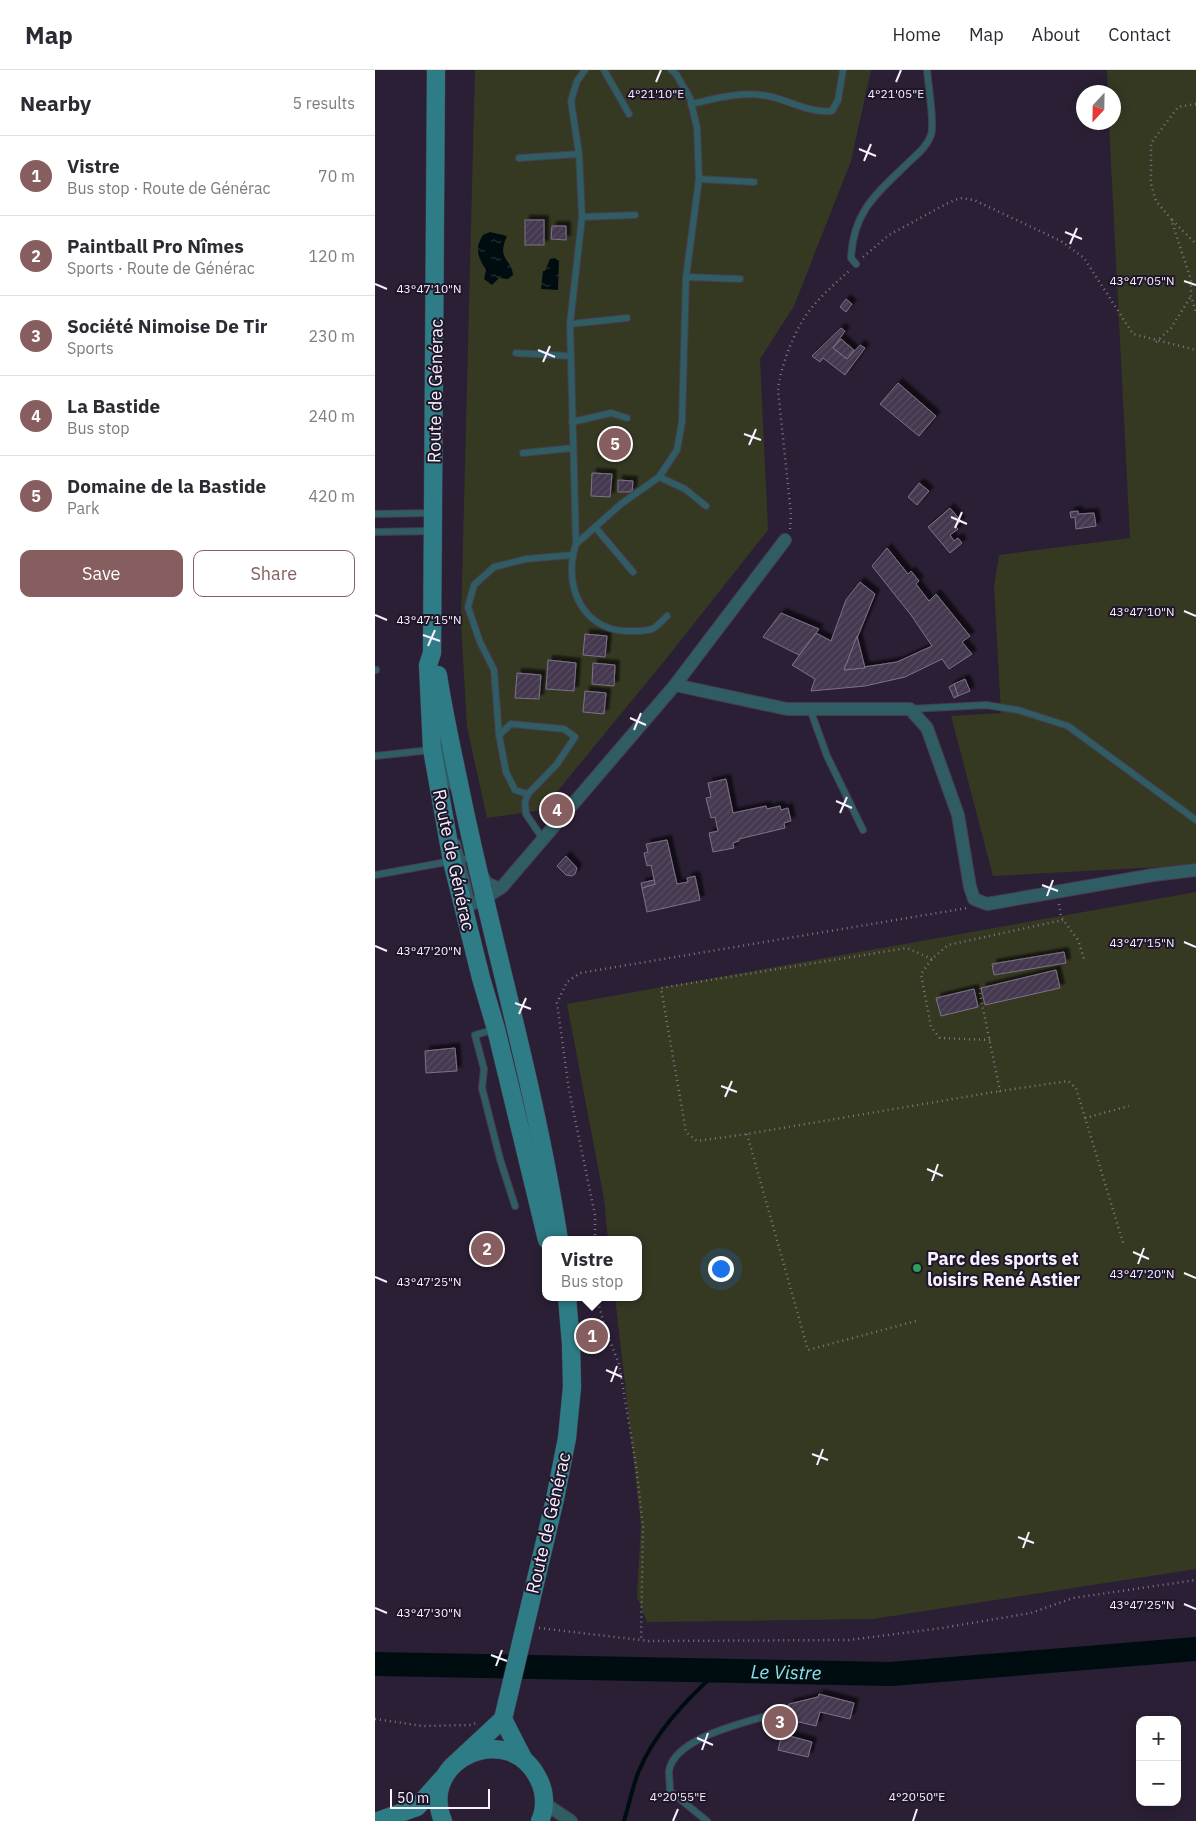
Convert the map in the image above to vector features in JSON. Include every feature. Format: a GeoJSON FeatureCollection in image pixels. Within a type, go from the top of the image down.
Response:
{"type":"FeatureCollection","features":[{"type":"Feature","properties":{"kind":"street","name":"Route de Générac"},"geometry":{"type":"LineString","coordinates":[[436,70],[432,653],[428,665],[432,749],[438,786],[476,905],[506,1027],[546,1236]]}},
{"type":"Feature","properties":{"kind":"street"},"geometry":{"type":"LineString","coordinates":[[476,905],[502,887],[675,685],[785,540]]}},
{"type":"Feature","properties":{"kind":"street","name":"Route de Générac"},"geometry":{"type":"LineString","coordinates":[[432,653],[437,667],[442,705],[462,798],[462,859],[481,978],[506,1027],[530,1093],[558,1236]]}},
{"type":"Feature","properties":{"kind":"street"},"geometry":{"type":"LineString","coordinates":[[675,685],[787,709],[911,709],[927,728],[958,815],[970,887],[974,899],[987,904],[1196,870]]}},
{"type":"Feature","properties":{"kind":"street","name":"Route de Générac"},"geometry":{"type":"LineString","coordinates":[[562,1301],[569,1326]]}},
{"type":"Feature","properties":{"kind":"street","name":"Route de Générac"},"geometry":{"type":"LineString","coordinates":[[503,1719],[555,1499],[567,1438],[572,1387],[567,1301]]}},
{"type":"Feature","properties":{"kind":"street"},"geometry":{"type":"LineString","coordinates":[[377,1821],[417,1807],[460,1759],[503,1719],[524,1760],[539,1779],[544,1803],[540,1821]]}},
{"type":"Feature","properties":{"kind":"street"},"geometry":{"type":"LineString","coordinates":[[460,1759],[475,1751],[492,1749],[509,1752],[524,1760]]}},
{"type":"Feature","properties":{"kind":"street"},"geometry":{"type":"LineString","coordinates":[[443,1821],[439,1804],[440,1789],[445,1776]]}},
{"type":"Feature","properties":{"kind":"street"},"geometry":{"type":"LineString","coordinates":[[544,1803],[571,1821]]}},
{"type":"Feature","properties":{"kind":"lane"},"geometry":{"type":"LineString","coordinates":[[585,70],[577,81],[571,101],[579,154],[582,217],[570,324],[576,544],[572,555],[574,590],[581,606],[593,621],[613,630],[635,631],[652,629],[667,616]]}},
{"type":"Feature","properties":{"kind":"lane"},"geometry":{"type":"LineString","coordinates":[[604,70],[629,114]]}},
{"type":"Feature","properties":{"kind":"lane"},"geometry":{"type":"LineString","coordinates":[[576,544],[621,504],[659,477],[677,450],[682,422],[686,277],[699,179],[697,128],[691,104],[676,74],[671,70]]}},
{"type":"Feature","properties":{"kind":"lane"},"geometry":{"type":"LineString","coordinates":[[691,104],[736,94],[771,96],[817,112],[831,111],[839,100],[843,70]]}},
{"type":"Feature","properties":{"kind":"lane"},"geometry":{"type":"LineString","coordinates":[[857,264],[851,258],[851,250],[858,219],[872,197],[923,149],[931,133],[927,70]]}},
{"type":"Feature","properties":{"kind":"lane"},"geometry":{"type":"LineString","coordinates":[[519,158],[579,154]]}},
{"type":"Feature","properties":{"kind":"lane"},"geometry":{"type":"LineString","coordinates":[[699,179],[754,182]]}},
{"type":"Feature","properties":{"kind":"lane"},"geometry":{"type":"LineString","coordinates":[[582,217],[635,215]]}},
{"type":"Feature","properties":{"kind":"lane"},"geometry":{"type":"LineString","coordinates":[[686,277],[740,279]]}},
{"type":"Feature","properties":{"kind":"lane"},"geometry":{"type":"LineString","coordinates":[[570,324],[627,318]]}},
{"type":"Feature","properties":{"kind":"lane"},"geometry":{"type":"LineString","coordinates":[[516,353],[570,356]]}},
{"type":"Feature","properties":{"kind":"lane"},"geometry":{"type":"LineString","coordinates":[[572,422],[611,413],[627,418]]}},
{"type":"Feature","properties":{"kind":"lane"},"geometry":{"type":"LineString","coordinates":[[523,453],[573,448]]}},
{"type":"Feature","properties":{"kind":"lane"},"geometry":{"type":"LineString","coordinates":[[659,477],[685,489],[706,506]]}},
{"type":"Feature","properties":{"kind":"lane"},"geometry":{"type":"LineString","coordinates":[[375,514],[433,513]]}},
{"type":"Feature","properties":{"kind":"lane"},"geometry":{"type":"LineString","coordinates":[[595,527],[633,572]]}},
{"type":"Feature","properties":{"kind":"lane"},"geometry":{"type":"LineString","coordinates":[[375,532],[433,531]]}},
{"type":"Feature","properties":{"kind":"lane"},"geometry":{"type":"LineString","coordinates":[[528,794],[515,790],[506,772],[499,735],[494,670],[480,642],[468,608],[474,585],[493,568],[526,559],[572,555]]}},
{"type":"Feature","properties":{"kind":"lane"},"geometry":{"type":"LineString","coordinates":[[442,705],[452,735],[479,864],[489,881],[502,887]]}},
{"type":"Feature","properties":{"kind":"lane"},"geometry":{"type":"LineString","coordinates":[[911,709],[986,705],[1018,710],[1068,726],[1196,820]]}},
{"type":"Feature","properties":{"kind":"lane"},"geometry":{"type":"LineString","coordinates":[[810,709],[827,756],[863,830]]}},
{"type":"Feature","properties":{"kind":"lane"},"geometry":{"type":"LineString","coordinates":[[499,735],[511,724],[564,728],[575,737],[557,764],[528,794],[525,802],[526,814],[543,838]]}},
{"type":"Feature","properties":{"kind":"lane"},"geometry":{"type":"LineString","coordinates":[[375,756],[441,749],[449,782],[462,798]]}},
{"type":"Feature","properties":{"kind":"lane"},"geometry":{"type":"LineString","coordinates":[[375,875],[462,859]]}},
{"type":"Feature","properties":{"kind":"lane"},"geometry":{"type":"LineString","coordinates":[[480,938],[481,978]]}},
{"type":"Feature","properties":{"kind":"lane"},"geometry":{"type":"LineString","coordinates":[[506,1027],[475,1035],[484,1069],[482,1088],[500,1159],[515,1206]]}},
{"type":"Feature","properties":{"kind":"lane"},"geometry":{"type":"LineString","coordinates":[[707,1821],[671,1791],[669,1770],[679,1753],[707,1734],[770,1715]]}},
{"type":"Feature","properties":{"kind":"path"},"geometry":{"type":"LineString","coordinates":[[1196,104],[1178,107],[1151,143],[1151,184],[1156,202],[1196,244]]}},
{"type":"Feature","properties":{"kind":"path"},"geometry":{"type":"LineString","coordinates":[[785,540],[791,528],[791,514],[777,390],[780,371],[789,348],[812,306],[889,235],[960,198],[974,200],[1061,241],[1083,258],[1133,334],[1157,342],[1196,350]]}},
{"type":"Feature","properties":{"kind":"path"},"geometry":{"type":"LineString","coordinates":[[1171,219],[1191,280],[1191,296],[1196,312]]}},
{"type":"Feature","properties":{"kind":"path"},"geometry":{"type":"LineString","coordinates":[[1157,342],[1171,328],[1191,296]]}},
{"type":"Feature","properties":{"kind":"path"},"geometry":{"type":"LineString","coordinates":[[1057,893],[1063,920],[1079,940],[1085,962]]}},
{"type":"Feature","properties":{"kind":"path"},"geometry":{"type":"LineString","coordinates":[[595,1236],[595,1215],[569,1090],[557,1003],[567,982],[580,973],[987,904]]}},
{"type":"Feature","properties":{"kind":"path"},"geometry":{"type":"LineString","coordinates":[[990,1040],[940,1038],[931,1027],[921,974],[932,959],[948,945],[1063,920]]}},
{"type":"Feature","properties":{"kind":"path"},"geometry":{"type":"LineString","coordinates":[[932,959],[907,948],[661,988],[686,1132],[697,1140],[747,1134],[1000,1090],[1067,1081],[1076,1088],[1124,1246]]}},
{"type":"Feature","properties":{"kind":"path"},"geometry":{"type":"LineString","coordinates":[[981,988],[979,994],[1000,1090]]}},
{"type":"Feature","properties":{"kind":"path"},"geometry":{"type":"LineString","coordinates":[[1085,1118],[1129,1106]]}},
{"type":"Feature","properties":{"kind":"path"},"geometry":{"type":"LineString","coordinates":[[747,1134],[808,1350],[915,1321]]}},
{"type":"Feature","properties":{"kind":"path"},"geometry":{"type":"LineString","coordinates":[[598,1301],[605,1329],[619,1364],[636,1465],[643,1527],[641,1640]]}},
{"type":"Feature","properties":{"kind":"path"},"geometry":{"type":"LineString","coordinates":[[523,1632],[641,1640],[849,1640],[942,1628],[1031,1613],[1073,1598],[1196,1580]]}},
{"type":"Feature","properties":{"kind":"path"},"geometry":{"type":"LineString","coordinates":[[375,1719],[423,1726],[471,1725],[479,1722]]}},
{"type":"Feature","properties":{"kind":"green space"},"geometry":{"type":"Polygon","coordinates":[[[475,70],[871,70],[851,161],[794,306],[760,359],[768,530],[666,659],[542,810],[487,818],[467,727],[461,622],[475,70]]]}},
{"type":"Feature","properties":{"kind":"green space"},"geometry":{"type":"Polygon","coordinates":[[[1107,70],[1196,70],[1196,865],[993,876],[951,716],[1001,713],[994,587],[999,555],[1130,538],[1109,130],[1121,130],[1121,85],[1108,85],[1107,70]]]}},
{"type":"Feature","properties":{"kind":"green space","name":"Parc des sports et loisirs René Astier"},"geometry":{"type":"Polygon","coordinates":[[[1196,892],[1196,1569],[873,1619],[647,1622],[637,1597],[641,1525],[615,1301],[642,1301],[642,1236],[608,1236],[604,1199],[567,1004],[1196,892]]]}},
{"type":"Feature","properties":{"kind":"water"},"geometry":{"type":"Polygon","coordinates":[[[490,232],[507,236],[503,250],[513,275],[508,279],[499,278],[492,285],[484,279],[486,270],[478,253],[480,240],[483,235],[490,232]]]}},
{"type":"Feature","properties":{"kind":"water"},"geometry":{"type":"Polygon","coordinates":[[[555,258],[559,261],[558,290],[541,289],[543,271],[545,271],[550,259],[555,258]]]}},
{"type":"Feature","properties":{"kind":"building"},"geometry":{"type":"Polygon","coordinates":[[[525,220],[544,220],[544,245],[525,245],[525,220]]]}},
{"type":"Feature","properties":{"kind":"building"},"geometry":{"type":"Polygon","coordinates":[[[552,226],[566,226],[566,240],[551,239],[552,226]]]}},
{"type":"Feature","properties":{"kind":"building"},"geometry":{"type":"Polygon","coordinates":[[[846,299],[852,304],[846,312],[840,307],[846,299]]]}},
{"type":"Feature","properties":{"kind":"building"},"geometry":{"type":"Polygon","coordinates":[[[841,328],[845,331],[833,348],[847,359],[860,345],[865,348],[845,375],[823,358],[820,362],[812,356],[841,328]]]}},
{"type":"Feature","properties":{"kind":"building"},"geometry":{"type":"Polygon","coordinates":[[[841,339],[854,350],[847,359],[833,348],[841,339]]]}},
{"type":"Feature","properties":{"kind":"building"},"geometry":{"type":"Polygon","coordinates":[[[898,383],[936,416],[919,436],[880,404],[898,383]]]}},
{"type":"Feature","properties":{"kind":"building"},"geometry":{"type":"Polygon","coordinates":[[[592,473],[612,474],[610,497],[591,496],[592,473]]]}},
{"type":"Feature","properties":{"kind":"building"},"geometry":{"type":"Polygon","coordinates":[[[618,480],[633,481],[632,492],[618,492],[618,480]]]}},
{"type":"Feature","properties":{"kind":"building"},"geometry":{"type":"Polygon","coordinates":[[[919,483],[929,491],[917,505],[908,497],[919,483]]]}},
{"type":"Feature","properties":{"kind":"building"},"geometry":{"type":"Polygon","coordinates":[[[950,508],[961,521],[955,526],[958,529],[950,535],[954,541],[958,538],[962,543],[950,553],[928,527],[950,508]]]}},
{"type":"Feature","properties":{"kind":"building"},"geometry":{"type":"Polygon","coordinates":[[[1078,511],[1078,514],[1094,513],[1096,526],[1076,529],[1075,517],[1071,518],[1070,512],[1078,511]]]}},
{"type":"Feature","properties":{"kind":"building"},"geometry":{"type":"Polygon","coordinates":[[[887,548],[908,574],[911,571],[919,581],[916,584],[929,601],[936,594],[970,636],[962,642],[972,654],[949,669],[942,659],[905,677],[865,686],[811,691],[815,679],[792,665],[816,633],[831,641],[846,600],[860,582],[875,594],[844,670],[897,662],[932,646],[911,615],[872,566],[887,548]]]}},
{"type":"Feature","properties":{"kind":"building"},"geometry":{"type":"Polygon","coordinates":[[[781,613],[819,629],[799,655],[763,637],[781,613]]]}},
{"type":"Feature","properties":{"kind":"building"},"geometry":{"type":"Polygon","coordinates":[[[585,634],[607,636],[605,657],[583,655],[585,634]]]}},
{"type":"Feature","properties":{"kind":"building"},"geometry":{"type":"Polygon","coordinates":[[[857,636],[865,668],[844,670],[857,636]]]}},
{"type":"Feature","properties":{"kind":"building"},"geometry":{"type":"Polygon","coordinates":[[[548,660],[576,663],[574,691],[546,689],[548,660]]]}},
{"type":"Feature","properties":{"kind":"building"},"geometry":{"type":"Polygon","coordinates":[[[593,663],[615,665],[614,686],[592,684],[593,663]]]}},
{"type":"Feature","properties":{"kind":"building"},"geometry":{"type":"Polygon","coordinates":[[[517,673],[541,675],[539,699],[515,698],[517,673]]]}},
{"type":"Feature","properties":{"kind":"building"},"geometry":{"type":"Polygon","coordinates":[[[965,679],[970,691],[958,696],[954,684],[965,679]]]}},
{"type":"Feature","properties":{"kind":"building"},"geometry":{"type":"Polygon","coordinates":[[[954,684],[958,696],[954,698],[949,687],[954,684]]]}},
{"type":"Feature","properties":{"kind":"building"},"geometry":{"type":"Polygon","coordinates":[[[585,691],[606,693],[604,714],[583,712],[585,691]]]}},
{"type":"Feature","properties":{"kind":"building"},"geometry":{"type":"Polygon","coordinates":[[[726,779],[733,813],[766,806],[767,809],[780,806],[781,810],[788,808],[791,821],[784,823],[785,828],[739,839],[739,841],[733,843],[734,848],[713,852],[709,833],[718,831],[715,817],[711,818],[706,798],[711,797],[708,783],[726,779]]]}},
{"type":"Feature","properties":{"kind":"building"},"geometry":{"type":"Polygon","coordinates":[[[667,840],[677,884],[688,882],[687,878],[695,876],[700,900],[647,912],[642,888],[655,884],[651,865],[647,866],[644,853],[648,852],[646,844],[667,840]]]}},
{"type":"Feature","properties":{"kind":"building"},"geometry":{"type":"Polygon","coordinates":[[[566,856],[577,868],[572,876],[566,875],[557,866],[566,856]]]}},
{"type":"Feature","properties":{"kind":"building"},"geometry":{"type":"Polygon","coordinates":[[[654,880],[655,884],[642,888],[641,883],[654,880]]]}},
{"type":"Feature","properties":{"kind":"building"},"geometry":{"type":"Polygon","coordinates":[[[1064,952],[1066,963],[994,975],[992,964],[1064,952]]]}},
{"type":"Feature","properties":{"kind":"building"},"geometry":{"type":"Polygon","coordinates":[[[1056,970],[1060,988],[985,1005],[981,988],[1056,970]]]}},
{"type":"Feature","properties":{"kind":"building"},"geometry":{"type":"Polygon","coordinates":[[[974,989],[978,1007],[941,1016],[936,998],[974,989]]]}},
{"type":"Feature","properties":{"kind":"building"},"geometry":{"type":"Polygon","coordinates":[[[455,1048],[457,1071],[426,1073],[425,1051],[455,1048]]]}},
{"type":"Feature","properties":{"kind":"building"},"geometry":{"type":"Polygon","coordinates":[[[819,1694],[854,1703],[850,1719],[820,1712],[816,1726],[786,1719],[789,1704],[818,1697],[819,1694]]]}},
{"type":"Feature","properties":{"kind":"building"},"geometry":{"type":"Polygon","coordinates":[[[782,1734],[812,1742],[808,1757],[778,1750],[782,1734]]]}},
{"type":"Feature","properties":{"kind":"waterway","name":"Le Vistre"},"geometry":{"type":"LineString","coordinates":[[375,1664],[891,1674],[1196,1649]]}},
{"type":"Feature","properties":{"kind":"waterway"},"geometry":{"type":"LineString","coordinates":[[624,1821],[638,1773],[653,1744],[683,1705],[718,1671]]}},
{"type":"Feature","properties":{"kind":"place","name":"Domaine de la Bastide"},"geometry":{"type":"Point","coordinates":[615,444]}},
{"type":"Feature","properties":{"kind":"place","name":"La Bastide"},"geometry":{"type":"Point","coordinates":[557,810]}},
{"type":"Feature","properties":{"kind":"place","name":"Paintball Pro Nîmes"},"geometry":{"type":"Point","coordinates":[487,1249]}},
{"type":"Feature","properties":{"kind":"place","name":"Parc des sports et loisirs René Astier"},"geometry":{"type":"Point","coordinates":[917,1268]}},
{"type":"Feature","properties":{"kind":"place","name":"Vistre"},"geometry":{"type":"Point","coordinates":[592,1336]}},
{"type":"Feature","properties":{"kind":"place","name":"Société Nimoise De Tir"},"geometry":{"type":"Point","coordinates":[780,1722]}}]}
